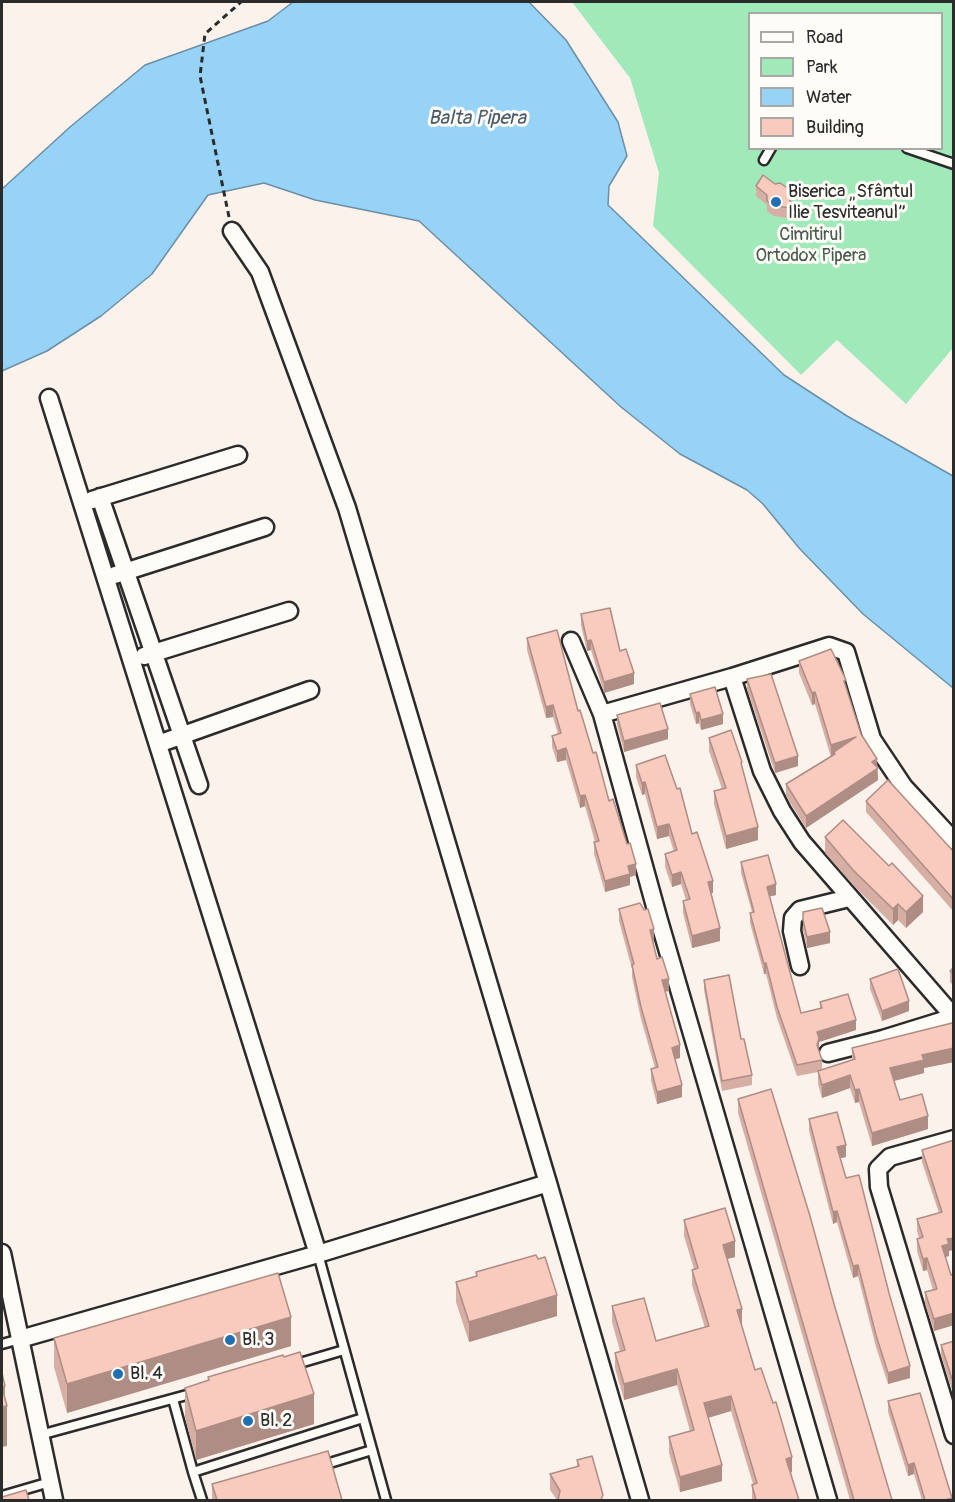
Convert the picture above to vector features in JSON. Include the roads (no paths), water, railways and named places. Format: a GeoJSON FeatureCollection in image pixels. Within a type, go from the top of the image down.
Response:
{"type":"FeatureCollection","features":[{"type":"Feature","properties":{"kind":"street"},"geometry":{"type":"LineString","coordinates":[[232,231],[260,272],[347,508],[640,1500]]}},
{"type":"Feature","properties":{"kind":"street"},"geometry":{"type":"LineString","coordinates":[[49,398],[318,1254]]}},
{"type":"Feature","properties":{"kind":"street"},"geometry":{"type":"LineString","coordinates":[[82,503],[238,454]]}},
{"type":"Feature","properties":{"kind":"street"},"geometry":{"type":"LineString","coordinates":[[100,497],[199,785]]}},
{"type":"Feature","properties":{"kind":"street"},"geometry":{"type":"LineString","coordinates":[[106,578],[265,527]]}},
{"type":"Feature","properties":{"kind":"street"},"geometry":{"type":"LineString","coordinates":[[132,660],[289,611]]}},
{"type":"Feature","properties":{"kind":"street"},"geometry":{"type":"LineString","coordinates":[[571,641],[602,714],[658,917],[828,1500]]}},
{"type":"Feature","properties":{"kind":"street"},"geometry":{"type":"LineString","coordinates":[[602,714],[830,646],[846,652],[872,739],[904,787],[954,841]]}},
{"type":"Feature","properties":{"kind":"street"},"geometry":{"type":"LineString","coordinates":[[732,677],[762,771],[782,811],[802,842],[954,1017],[828,1053]]}},
{"type":"Feature","properties":{"kind":"street"},"geometry":{"type":"LineString","coordinates":[[158,744],[310,690]]}},
{"type":"Feature","properties":{"kind":"street"},"geometry":{"type":"LineString","coordinates":[[800,966],[792,931],[793,918],[800,910],[849,897]]}},
{"type":"Feature","properties":{"kind":"street"},"geometry":{"type":"LineString","coordinates":[[954,1139],[890,1157],[878,1169],[879,1187],[954,1435]]}},
{"type":"Feature","properties":{"kind":"street"},"geometry":{"type":"LineString","coordinates":[[20,1340],[318,1254],[548,1183]]}},
{"type":"Feature","properties":{"kind":"street"},"geometry":{"type":"LineString","coordinates":[[2,1253],[54,1500]]}},
{"type":"Feature","properties":{"kind":"lane"},"geometry":{"type":"LineString","coordinates":[[764,160],[770,150]]}},
{"type":"Feature","properties":{"kind":"lane"},"geometry":{"type":"LineString","coordinates":[[913,150],[954,165]]}},
{"type":"Feature","properties":{"kind":"lane"},"geometry":{"type":"LineString","coordinates":[[318,1254],[386,1500]]}},
{"type":"Feature","properties":{"kind":"lane"},"geometry":{"type":"LineString","coordinates":[[2,1344],[20,1340]]}},
{"type":"Feature","properties":{"kind":"lane"},"geometry":{"type":"LineString","coordinates":[[287,1366],[345,1350]]}},
{"type":"Feature","properties":{"kind":"lane"},"geometry":{"type":"LineString","coordinates":[[40,1435],[207,1389]]}},
{"type":"Feature","properties":{"kind":"lane"},"geometry":{"type":"LineString","coordinates":[[173,1399],[192,1472],[202,1500]]}},
{"type":"Feature","properties":{"kind":"lane"},"geometry":{"type":"LineString","coordinates":[[192,1472],[363,1418]]}},
{"type":"Feature","properties":{"kind":"lane"},"geometry":{"type":"LineString","coordinates":[[309,1470],[372,1450]]}},
{"type":"Feature","properties":{"kind":"lane"},"geometry":{"type":"LineString","coordinates":[[2,1496],[50,1482]]}},
{"type":"Feature","properties":{"kind":"water","name":"Balta Pipera"},"geometry":{"type":"Polygon","coordinates":[[[293,2],[529,2],[566,40],[618,122],[627,156],[609,186],[608,205],[784,375],[847,416],[953,476],[953,688],[863,614],[799,548],[763,504],[747,490],[680,454],[621,407],[419,221],[315,200],[264,183],[208,195],[152,274],[101,316],[47,351],[2,371],[2,189],[70,127],[145,65],[268,21],[293,2]]]}},
{"type":"Feature","properties":{"kind":"place","name":"Biserica „Sfântul Ilie Tesviteanul”"},"geometry":{"type":"Point","coordinates":[776,202]}},
{"type":"Feature","properties":{"kind":"place","name":"Bl. 3"},"geometry":{"type":"Point","coordinates":[230,1340]}},
{"type":"Feature","properties":{"kind":"place","name":"Bl. 4"},"geometry":{"type":"Point","coordinates":[118,1374]}},
{"type":"Feature","properties":{"kind":"place","name":"Bl. 2"},"geometry":{"type":"Point","coordinates":[248,1421]}},
{"type":"Feature","properties":{"kind":"park label","name":"Cimitirul Ortodox Pipera"},"geometry":{"type":"Point","coordinates":[811,245]}}]}
